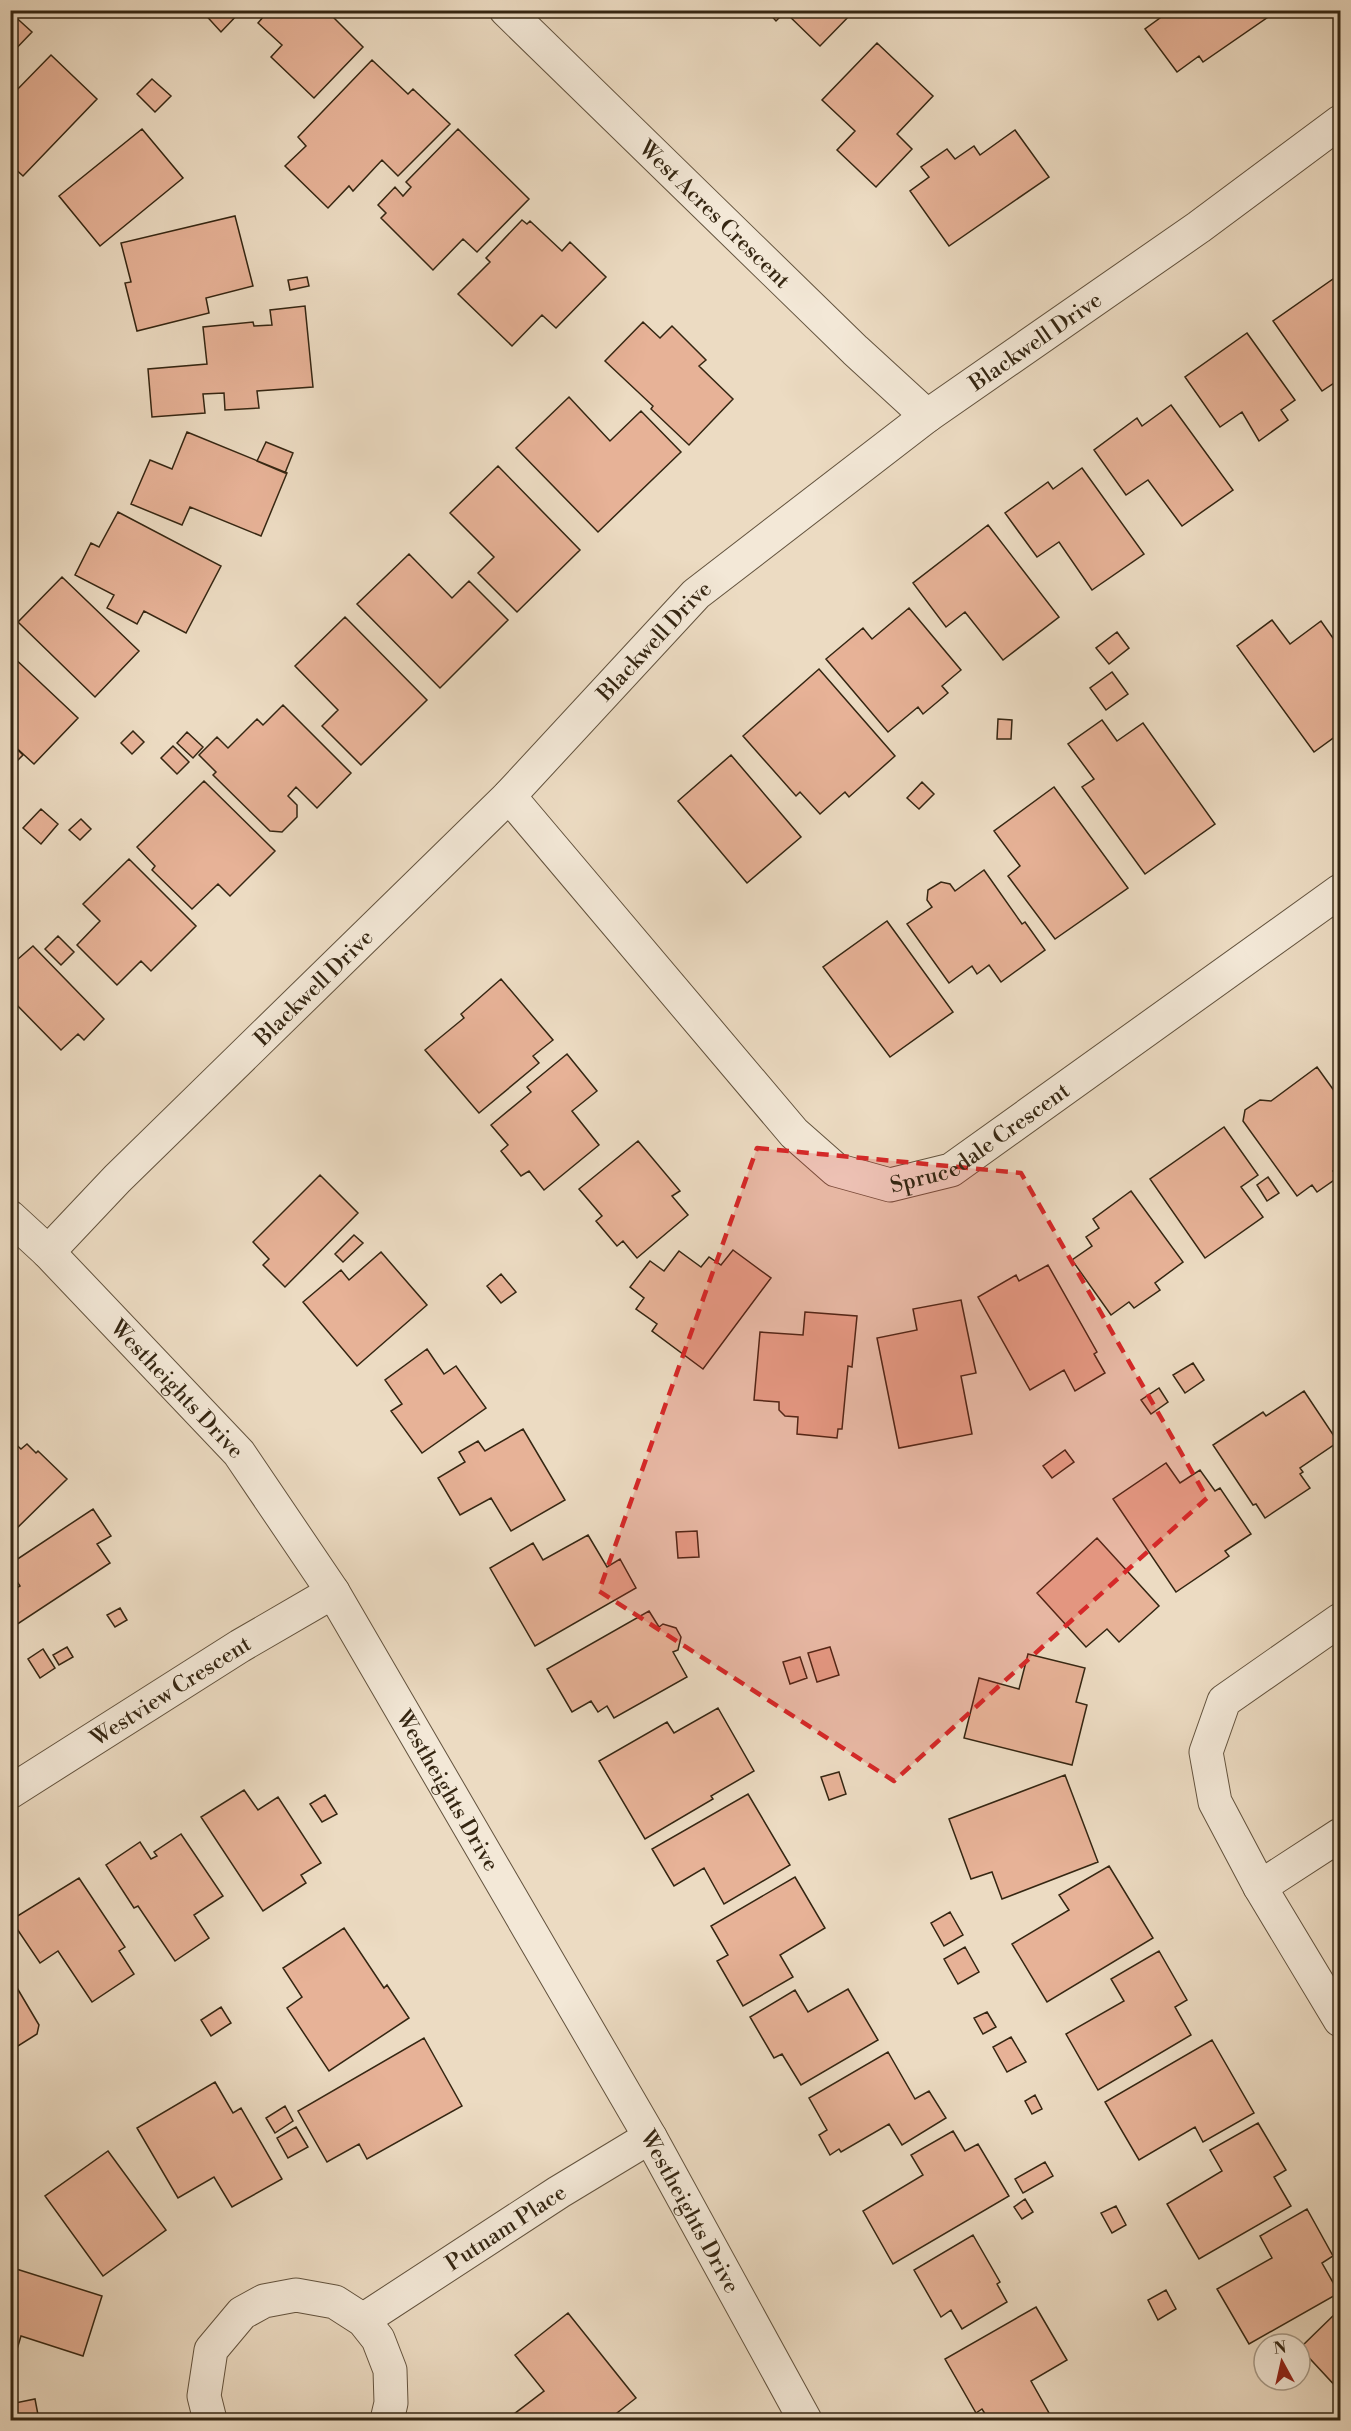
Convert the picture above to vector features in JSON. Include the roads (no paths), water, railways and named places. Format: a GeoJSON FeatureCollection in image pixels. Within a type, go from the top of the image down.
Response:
{"type":"FeatureCollection","features":[{"type":"Feature","properties":{"kind":"street","name":"West Acres Crescent"},"geometry":{"type":"LineString","coordinates":[[506,10],[927,416]]}},
{"type":"Feature","properties":{"kind":"street","name":"Blackwell Drive"},"geometry":{"type":"LineString","coordinates":[[48,1252],[134,1162],[509,796],[696,594],[927,416],[1199,226],[1341,122]]}},
{"type":"Feature","properties":{"kind":"street","name":"Sprucedale Crescent"},"geometry":{"type":"LineString","coordinates":[[509,796],[794,1133],[836,1170],[890,1185],[951,1170],[1341,891]]}},
{"type":"Feature","properties":{"kind":"street","name":"Westheights Drive"},"geometry":{"type":"LineString","coordinates":[[10,1217],[48,1252],[239,1453],[333,1592],[650,2137],[805,2421]]}},
{"type":"Feature","properties":{"kind":"street","name":"Westview Crescent"},"geometry":{"type":"LineString","coordinates":[[10,1792],[240,1646],[333,1592]]}},
{"type":"Feature","properties":{"kind":"street"},"geometry":{"type":"LineString","coordinates":[[1341,1620],[1224,1701],[1206,1752],[1215,1802],[1260,1887],[1341,2020]]}},
{"type":"Feature","properties":{"kind":"street"},"geometry":{"type":"LineString","coordinates":[[1260,1887],[1341,1835]]}},
{"type":"Feature","properties":{"kind":"street","name":"Putnam Place"},"geometry":{"type":"LineString","coordinates":[[363,2320],[559,2192],[650,2137]]}},
{"type":"Feature","properties":{"kind":"street"},"geometry":{"type":"LineString","coordinates":[[210,2421],[204,2396],[211,2350],[242,2313],[264,2301],[296,2295],[335,2302],[363,2320],[378,2339],[390,2370],[392,2403],[387,2421]]}}]}
